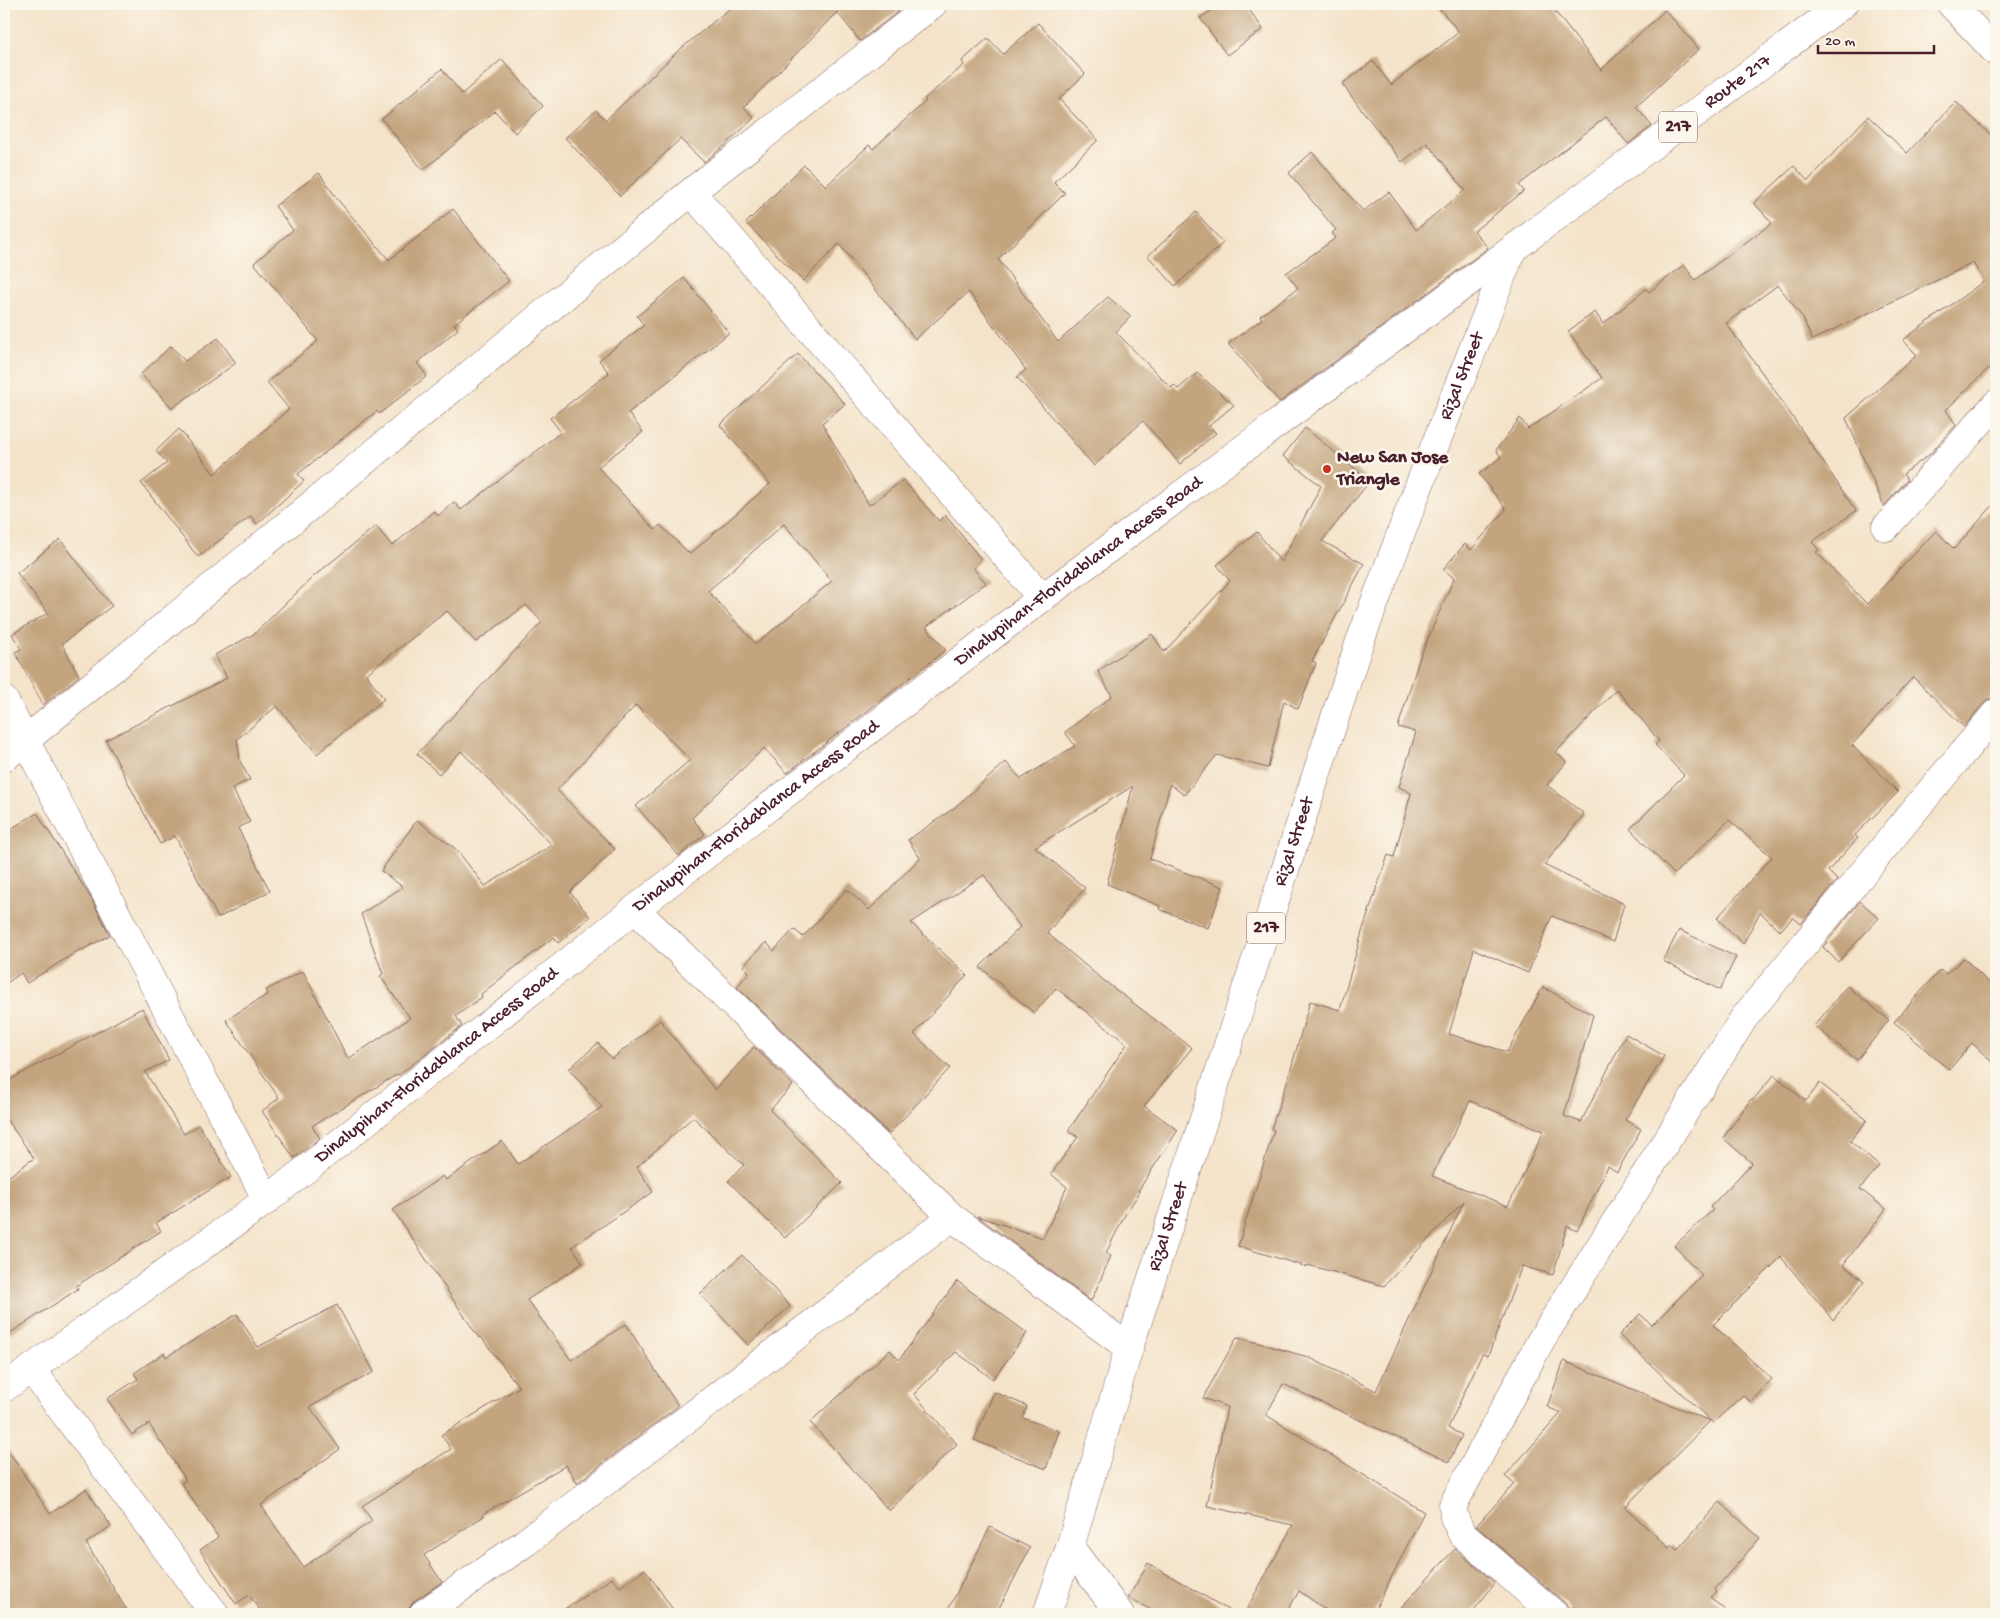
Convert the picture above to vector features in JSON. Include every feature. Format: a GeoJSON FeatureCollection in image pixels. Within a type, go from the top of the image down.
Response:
{"type":"FeatureCollection","features":[{"type":"Feature","properties":{"kind":"street"},"geometry":{"type":"LineString","coordinates":[[14,750],[691,192],[933,4]]}},
{"type":"Feature","properties":{"kind":"street","name":"Route 217"},"geometry":{"type":"LineString","coordinates":[[1512,250],[1843,4]]}},
{"type":"Feature","properties":{"kind":"street"},"geometry":{"type":"LineString","coordinates":[[1951,4],[1996,52]]}},
{"type":"Feature","properties":{"kind":"street"},"geometry":{"type":"LineString","coordinates":[[691,192],[1042,598]]}},
{"type":"Feature","properties":{"kind":"street","name":"Dinalupihan-Floridablanca Access Road"},"geometry":{"type":"LineString","coordinates":[[4,1388],[267,1200],[635,909],[1042,598],[1512,250]]}},
{"type":"Feature","properties":{"kind":"street","name":"Rizal Street"},"geometry":{"type":"LineString","coordinates":[[1047,1614],[1070,1547],[1129,1348],[1359,644],[1512,250]]}},
{"type":"Feature","properties":{"kind":"street"},"geometry":{"type":"LineString","coordinates":[[1886,527],[1996,404]]}},
{"type":"Feature","properties":{"kind":"street"},"geometry":{"type":"LineString","coordinates":[[4,700],[14,750],[267,1200]]}},
{"type":"Feature","properties":{"kind":"street"},"geometry":{"type":"LineString","coordinates":[[1554,1614],[1462,1534],[1454,1517],[1453,1505],[1541,1340],[1744,1018],[1996,713]]}},
{"type":"Feature","properties":{"kind":"street"},"geometry":{"type":"LineString","coordinates":[[635,909],[952,1216],[1129,1348]]}},
{"type":"Feature","properties":{"kind":"street"},"geometry":{"type":"LineString","coordinates":[[423,1614],[526,1542],[952,1216]]}},
{"type":"Feature","properties":{"kind":"street"},"geometry":{"type":"LineString","coordinates":[[32,1368],[215,1614]]}},
{"type":"Feature","properties":{"kind":"street"},"geometry":{"type":"LineString","coordinates":[[1070,1547],[1120,1614]]}},
{"type":"Feature","properties":{"kind":"building"},"geometry":{"type":"Polygon","coordinates":[[[735,4],[893,4],[899,11],[860,41],[837,12],[744,107],[754,118],[724,146],[704,162],[680,139],[620,196],[565,138],[596,110],[606,120],[677,52],[735,4]]]}},
{"type":"Feature","properties":{"kind":"building"},"geometry":{"type":"Polygon","coordinates":[[[1221,4],[1245,4],[1263,29],[1227,55],[1200,18],[1221,4]]]}},
{"type":"Feature","properties":{"kind":"building"},"geometry":{"type":"Polygon","coordinates":[[[1436,4],[1549,4],[1601,70],[1665,10],[1699,49],[1636,107],[1652,126],[1628,144],[1606,117],[1519,185],[1524,191],[1474,231],[1488,248],[1280,402],[1229,343],[1262,319],[1260,316],[1298,288],[1286,273],[1336,238],[1332,233],[1336,230],[1289,173],[1312,152],[1363,211],[1389,192],[1416,230],[1465,190],[1427,143],[1402,162],[1342,84],[1373,61],[1391,85],[1459,32],[1436,4]]]}},
{"type":"Feature","properties":{"kind":"building"},"geometry":{"type":"Polygon","coordinates":[[[1038,23],[1085,74],[1059,99],[1098,140],[1054,182],[1065,193],[998,259],[1058,342],[1108,297],[1131,316],[1116,332],[1171,388],[1174,385],[1178,389],[1197,373],[1234,405],[1209,426],[1216,433],[1180,464],[1143,421],[1094,466],[1017,377],[1026,370],[969,292],[915,339],[839,244],[803,281],[746,223],[804,165],[826,186],[869,145],[873,149],[926,101],[924,99],[964,65],[962,61],[988,38],[1003,54],[1038,23]]]}},
{"type":"Feature","properties":{"kind":"building"},"geometry":{"type":"Polygon","coordinates":[[[502,59],[543,106],[515,133],[495,111],[423,170],[382,119],[442,69],[462,94],[502,59]]]}},
{"type":"Feature","properties":{"kind":"building"},"geometry":{"type":"Polygon","coordinates":[[[1956,102],[1996,140],[1996,361],[1946,410],[1956,425],[1929,455],[1903,474],[1907,480],[1884,506],[1846,418],[1917,355],[1903,340],[1984,281],[1973,263],[1812,340],[1803,318],[1778,285],[1726,323],[1771,385],[1856,511],[1812,542],[1819,550],[1816,552],[1867,604],[1936,531],[1954,549],[1996,502],[1996,698],[1984,703],[1964,727],[1913,677],[1852,745],[1898,792],[1855,835],[1858,838],[1828,871],[1837,880],[1801,924],[1793,917],[1780,931],[1760,912],[1743,944],[1717,918],[1772,857],[1729,820],[1674,874],[1630,829],[1684,775],[1655,745],[1659,741],[1617,689],[1556,752],[1567,762],[1547,785],[1584,814],[1544,865],[1624,904],[1613,942],[1552,916],[1528,973],[1474,949],[1449,1034],[1507,1052],[1543,987],[1593,1015],[1564,1116],[1581,1122],[1626,1034],[1664,1056],[1625,1120],[1641,1129],[1617,1172],[1608,1166],[1577,1231],[1567,1226],[1553,1275],[1522,1266],[1488,1356],[1482,1354],[1448,1428],[1462,1435],[1449,1462],[1283,1384],[1266,1415],[1424,1512],[1373,1614],[1332,1614],[1299,1591],[1286,1614],[1244,1614],[1293,1525],[1207,1506],[1227,1407],[1203,1398],[1237,1337],[1308,1357],[1376,1391],[1464,1201],[1384,1286],[1308,1265],[1307,1267],[1238,1246],[1274,1130],[1271,1129],[1289,1076],[1310,1001],[1340,1010],[1362,932],[1388,855],[1394,857],[1411,793],[1399,787],[1416,732],[1398,727],[1420,657],[1454,578],[1443,569],[1465,544],[1471,550],[1506,509],[1479,474],[1501,457],[1496,450],[1520,418],[1528,429],[1602,378],[1568,331],[1595,312],[1603,324],[1646,289],[1649,292],[1684,265],[1695,280],[1772,223],[1754,203],[1794,166],[1808,181],[1868,116],[1907,153],[1956,102]],[[1470,1101],[1432,1176],[1508,1206],[1544,1131],[1470,1101]]]}},
{"type":"Feature","properties":{"kind":"building"},"geometry":{"type":"Polygon","coordinates":[[[319,173],[338,200],[389,260],[453,209],[509,281],[454,324],[458,329],[417,363],[427,376],[379,414],[377,411],[298,474],[304,481],[257,524],[251,516],[198,557],[141,483],[167,463],[156,451],[179,429],[214,474],[289,409],[267,382],[318,341],[254,263],[293,230],[275,206],[319,173]]]}},
{"type":"Feature","properties":{"kind":"building"},"geometry":{"type":"Polygon","coordinates":[[[1196,212],[1223,243],[1175,286],[1148,256],[1196,212]]]}},
{"type":"Feature","properties":{"kind":"building"},"geometry":{"type":"Polygon","coordinates":[[[684,278],[729,333],[628,413],[643,432],[598,467],[655,530],[660,525],[690,554],[770,484],[720,425],[798,354],[845,404],[822,423],[869,505],[903,480],[939,521],[945,515],[981,559],[973,568],[986,583],[926,627],[946,650],[787,773],[764,748],[692,818],[705,834],[679,856],[636,806],[690,760],[636,705],[557,790],[615,849],[570,892],[590,917],[558,943],[554,937],[481,994],[482,997],[456,1016],[462,1026],[399,1075],[312,1126],[320,1138],[294,1158],[262,1111],[279,1098],[226,1020],[268,994],[266,990],[303,971],[348,1059],[410,1018],[380,976],[383,974],[361,914],[403,887],[381,871],[417,820],[456,849],[485,886],[552,845],[461,751],[439,774],[417,754],[542,622],[526,605],[476,642],[447,611],[366,674],[384,699],[317,754],[277,706],[237,739],[240,761],[250,780],[232,788],[250,822],[238,828],[270,891],[218,918],[175,836],[160,844],[106,740],[227,678],[215,655],[254,634],[314,576],[376,526],[392,546],[434,511],[438,516],[454,502],[461,510],[561,432],[550,418],[609,373],[599,360],[644,325],[637,316],[684,278]],[[784,524],[708,591],[756,644],[832,581],[784,524]]]}},
{"type":"Feature","properties":{"kind":"building"},"geometry":{"type":"Polygon","coordinates":[[[218,338],[236,363],[172,408],[141,374],[171,346],[185,361],[218,338]]]}},
{"type":"Feature","properties":{"kind":"building"},"geometry":{"type":"Polygon","coordinates":[[[1305,428],[1370,481],[1322,541],[1364,564],[1312,661],[1316,663],[1298,709],[1284,701],[1268,768],[1217,755],[1184,795],[1170,784],[1150,859],[1223,887],[1208,928],[1159,909],[1160,906],[1107,884],[1133,786],[1035,847],[1085,888],[1047,933],[1098,976],[1192,1048],[1144,1106],[1178,1130],[1138,1191],[1140,1192],[1126,1213],[1106,1253],[1111,1256],[1091,1301],[977,1216],[1043,1238],[1067,1187],[1051,1174],[1078,1137],[1068,1131],[1127,1044],[1056,988],[1034,1013],[980,967],[1020,927],[984,875],[911,923],[967,975],[914,1034],[950,1068],[889,1134],[737,987],[749,972],[743,966],[766,942],[774,951],[794,929],[803,937],[847,889],[869,910],[920,858],[908,840],[954,808],[1006,762],[1021,779],[1075,746],[1065,732],[1112,696],[1098,671],[1152,634],[1164,652],[1230,581],[1217,565],[1257,532],[1281,562],[1321,486],[1283,456],[1305,428]]]}},
{"type":"Feature","properties":{"kind":"building"},"geometry":{"type":"Polygon","coordinates":[[[60,539],[112,606],[62,644],[79,676],[43,705],[15,652],[21,649],[12,634],[48,613],[17,573],[60,539]]]}},
{"type":"Feature","properties":{"kind":"building"},"geometry":{"type":"Polygon","coordinates":[[[37,813],[91,898],[110,935],[81,949],[27,983],[21,973],[4,985],[4,833],[37,813]]]}},
{"type":"Feature","properties":{"kind":"building"},"geometry":{"type":"Polygon","coordinates":[[[1860,901],[1879,918],[1838,962],[1823,947],[1860,901]]]}},
{"type":"Feature","properties":{"kind":"building"},"geometry":{"type":"Polygon","coordinates":[[[1679,930],[1736,957],[1720,990],[1663,961],[1679,930]]]}},
{"type":"Feature","properties":{"kind":"building"},"geometry":{"type":"Polygon","coordinates":[[[1964,958],[1996,990],[1996,1066],[1972,1043],[1949,1070],[1894,1022],[1940,970],[1946,974],[1964,958]]]}},
{"type":"Feature","properties":{"kind":"building"},"geometry":{"type":"Polygon","coordinates":[[[1847,986],[1889,1020],[1857,1060],[1814,1026],[1847,986]]]}},
{"type":"Feature","properties":{"kind":"building"},"geometry":{"type":"Polygon","coordinates":[[[142,1008],[169,1060],[145,1072],[184,1134],[199,1125],[231,1177],[156,1223],[161,1231],[76,1286],[78,1289],[4,1337],[4,1180],[34,1158],[4,1116],[4,1083],[142,1008]]]}},
{"type":"Feature","properties":{"kind":"building"},"geometry":{"type":"Polygon","coordinates":[[[660,1020],[715,1090],[754,1047],[793,1085],[770,1110],[842,1183],[785,1238],[728,1181],[744,1165],[693,1117],[637,1167],[653,1192],[572,1247],[583,1263],[527,1300],[571,1360],[626,1324],[678,1406],[577,1483],[566,1465],[483,1514],[484,1516],[424,1555],[442,1582],[414,1601],[408,1610],[402,1614],[263,1614],[249,1595],[236,1604],[200,1550],[218,1537],[181,1483],[186,1480],[149,1424],[132,1435],[107,1399],[138,1379],[134,1373],[164,1353],[166,1357],[237,1314],[258,1347],[337,1305],[374,1372],[310,1407],[340,1449],[261,1505],[303,1567],[372,1521],[362,1506],[451,1449],[441,1435],[519,1387],[481,1337],[479,1338],[393,1210],[443,1176],[446,1180],[502,1141],[518,1164],[602,1107],[569,1069],[598,1043],[612,1059],[660,1020]]]}},
{"type":"Feature","properties":{"kind":"building"},"geometry":{"type":"Polygon","coordinates":[[[1774,1075],[1806,1101],[1820,1083],[1867,1120],[1850,1141],[1879,1166],[1860,1189],[1886,1209],[1843,1265],[1864,1281],[1833,1320],[1781,1257],[1713,1325],[1772,1379],[1751,1402],[1743,1395],[1713,1423],[1619,1335],[1640,1314],[1652,1325],[1702,1275],[1674,1246],[1713,1210],[1710,1207],[1752,1163],[1723,1138],[1751,1099],[1753,1100],[1774,1075]]]}},
{"type":"Feature","properties":{"kind":"building"},"geometry":{"type":"Polygon","coordinates":[[[742,1255],[790,1306],[748,1345],[700,1294],[742,1255]]]}},
{"type":"Feature","properties":{"kind":"building"},"geometry":{"type":"Polygon","coordinates":[[[957,1281],[1027,1333],[993,1379],[956,1352],[914,1394],[957,1444],[889,1511],[810,1422],[890,1350],[899,1360],[957,1281]]]}},
{"type":"Feature","properties":{"kind":"building"},"geometry":{"type":"Polygon","coordinates":[[[1564,1361],[1710,1421],[1625,1507],[1669,1548],[1672,1545],[1677,1550],[1720,1502],[1760,1538],[1710,1597],[1729,1614],[1569,1614],[1569,1608],[1564,1602],[1476,1526],[1514,1484],[1505,1476],[1561,1413],[1547,1407],[1564,1361]]]}},
{"type":"Feature","properties":{"kind":"building"},"geometry":{"type":"Polygon","coordinates":[[[994,1392],[1027,1406],[1023,1418],[1059,1431],[1046,1469],[974,1440],[994,1392]]]}},
{"type":"Feature","properties":{"kind":"building"},"geometry":{"type":"Polygon","coordinates":[[[4,1444],[50,1514],[86,1489],[111,1526],[86,1543],[129,1614],[4,1614],[4,1444]]]}},
{"type":"Feature","properties":{"kind":"building"},"geometry":{"type":"Polygon","coordinates":[[[990,1527],[1030,1548],[996,1614],[946,1614],[990,1527]]]}},
{"type":"Feature","properties":{"kind":"building"},"geometry":{"type":"Polygon","coordinates":[[[1455,1549],[1495,1583],[1471,1614],[1395,1614],[1455,1549]]]}},
{"type":"Feature","properties":{"kind":"building"},"geometry":{"type":"Polygon","coordinates":[[[1148,1563],[1235,1614],[1159,1614],[1128,1598],[1148,1563]]]}},
{"type":"Feature","properties":{"kind":"building"},"geometry":{"type":"Polygon","coordinates":[[[645,1569],[676,1614],[557,1614],[612,1578],[620,1587],[645,1569]]]}},
{"type":"Feature","properties":{"kind":"place","name":"New San Jose Triangle"},"geometry":{"type":"Point","coordinates":[1327,469]}}]}
